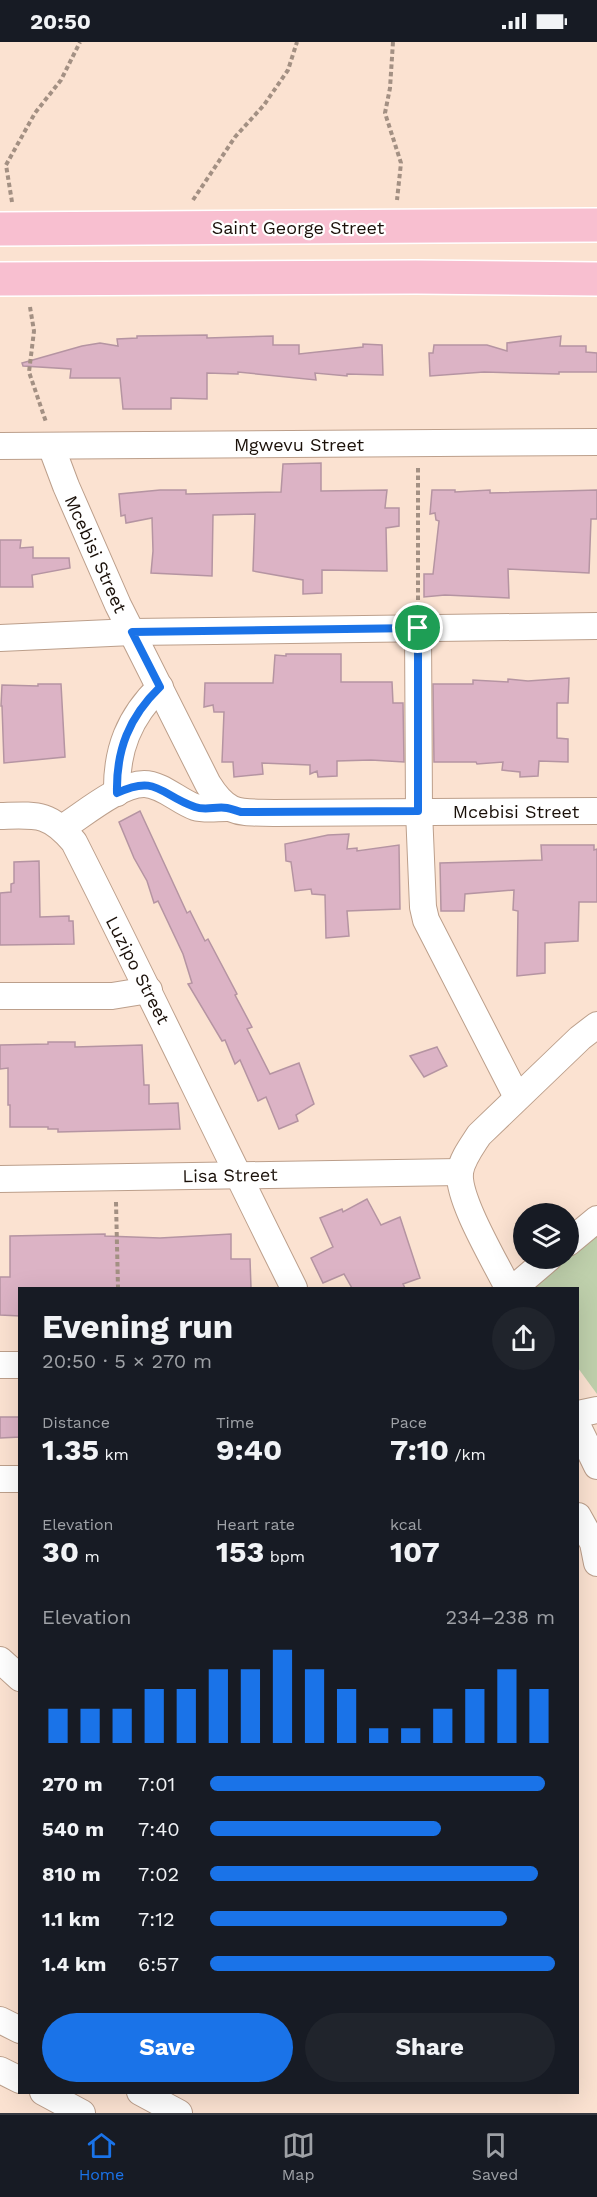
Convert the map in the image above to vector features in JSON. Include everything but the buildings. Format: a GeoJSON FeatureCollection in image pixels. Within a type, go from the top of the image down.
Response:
{"type":"FeatureCollection","features":[{"type":"Feature","properties":{"kind":"main road","name":"Saint George Street"},"geometry":{"type":"LineString","coordinates":[[0,229],[597,225]]}},
{"type":"Feature","properties":{"kind":"main road"},"geometry":{"type":"LineString","coordinates":[[0,279],[416,277],[597,279]]}},
{"type":"Feature","properties":{"kind":"street","name":"Mgwevu Street"},"geometry":{"type":"LineString","coordinates":[[0,446],[597,441]]}},
{"type":"Feature","properties":{"kind":"street","name":"Mcebisi Street"},"geometry":{"type":"LineString","coordinates":[[51,446],[66,486],[132,632],[208,784],[227,808],[252,813],[597,811]]}},
{"type":"Feature","properties":{"kind":"street"},"geometry":{"type":"LineString","coordinates":[[0,638],[132,632],[597,626]]}},
{"type":"Feature","properties":{"kind":"street"},"geometry":{"type":"LineString","coordinates":[[418,628],[418,811],[423,907],[426,920],[517,1097]]}},
{"type":"Feature","properties":{"kind":"street"},"geometry":{"type":"LineString","coordinates":[[117,793],[119,753],[144,702],[160,687]]}},
{"type":"Feature","properties":{"kind":"street"},"geometry":{"type":"LineString","coordinates":[[0,816],[31,816],[49,819],[62,828],[117,793],[130,787],[151,785],[194,807],[227,808]]}},
{"type":"Feature","properties":{"kind":"street","name":"Luzipo Street"},"geometry":{"type":"LineString","coordinates":[[62,828],[74,842],[149,990],[237,1175]]}},
{"type":"Feature","properties":{"kind":"street"},"geometry":{"type":"LineString","coordinates":[[0,996],[112,996],[149,990]]}},
{"type":"Feature","properties":{"kind":"street"},"geometry":{"type":"LineString","coordinates":[[507,1287],[473,1219],[462,1189],[460,1172],[468,1152],[479,1135],[517,1097],[597,1025]]}},
{"type":"Feature","properties":{"kind":"street","name":"Lisa Street"},"geometry":{"type":"LineString","coordinates":[[0,1179],[460,1172]]}},
{"type":"Feature","properties":{"kind":"street"},"geometry":{"type":"LineString","coordinates":[[237,1175],[293,1287]]}},
{"type":"Feature","properties":{"kind":"street"},"geometry":{"type":"LineString","coordinates":[[579,1234],[597,1219]]}},
{"type":"Feature","properties":{"kind":"street"},"geometry":{"type":"LineString","coordinates":[[515,1287],[536,1269]]}},
{"type":"Feature","properties":{"kind":"street"},"geometry":{"type":"LineString","coordinates":[[0,1365],[18,1365]]}},
{"type":"Feature","properties":{"kind":"street"},"geometry":{"type":"LineString","coordinates":[[579,1414],[597,1410]]}},
{"type":"Feature","properties":{"kind":"street"},"geometry":{"type":"LineString","coordinates":[[579,1429],[591,1459]]}},
{"type":"Feature","properties":{"kind":"street"},"geometry":{"type":"LineString","coordinates":[[0,1479],[18,1479]]}},
{"type":"Feature","properties":{"kind":"street"},"geometry":{"type":"LineString","coordinates":[[579,1519],[591,1550]]}},
{"type":"Feature","properties":{"kind":"street"},"geometry":{"type":"LineString","coordinates":[[0,1660],[18,1676]]}},
{"type":"Feature","properties":{"kind":"street"},"geometry":{"type":"LineString","coordinates":[[0,2020],[18,2029]]}},
{"type":"Feature","properties":{"kind":"street"},"geometry":{"type":"LineString","coordinates":[[0,2070],[18,2079]]}},
{"type":"Feature","properties":{"kind":"street"},"geometry":{"type":"LineString","coordinates":[[47,2094],[82,2113]]}},
{"type":"Feature","properties":{"kind":"street"},"geometry":{"type":"LineString","coordinates":[[144,2094],[179,2113]]}},
{"type":"Feature","properties":{"kind":"path"},"geometry":{"type":"LineString","coordinates":[[176,227],[215,165],[235,137],[264,105],[288,70],[297,42]]}},
{"type":"Feature","properties":{"kind":"path"},"geometry":{"type":"LineString","coordinates":[[393,42],[390,88],[385,113],[401,163],[397,200],[400,226]]}},
{"type":"Feature","properties":{"kind":"path"},"geometry":{"type":"LineString","coordinates":[[417,443],[418,628]]}},
{"type":"Feature","properties":{"kind":"path"},"geometry":{"type":"LineString","coordinates":[[115,1177],[118,1287]]}},
{"type":"Feature","properties":{"kind":"green space"},"geometry":{"type":"Polygon","coordinates":[[[597,1230],[597,1394],[579,1369],[579,1287],[520,1287],[545,1269],[579,1269],[579,1244],[597,1230]]]}},
{"type":"Feature","properties":{"kind":"route"},"geometry":{"type":"LineString","coordinates":[[418,628],[418,811],[241,812],[227,808],[194,807],[151,785],[142,784],[117,793],[119,753],[131,724],[144,702],[160,687],[132,632],[418,628]]}}]}
